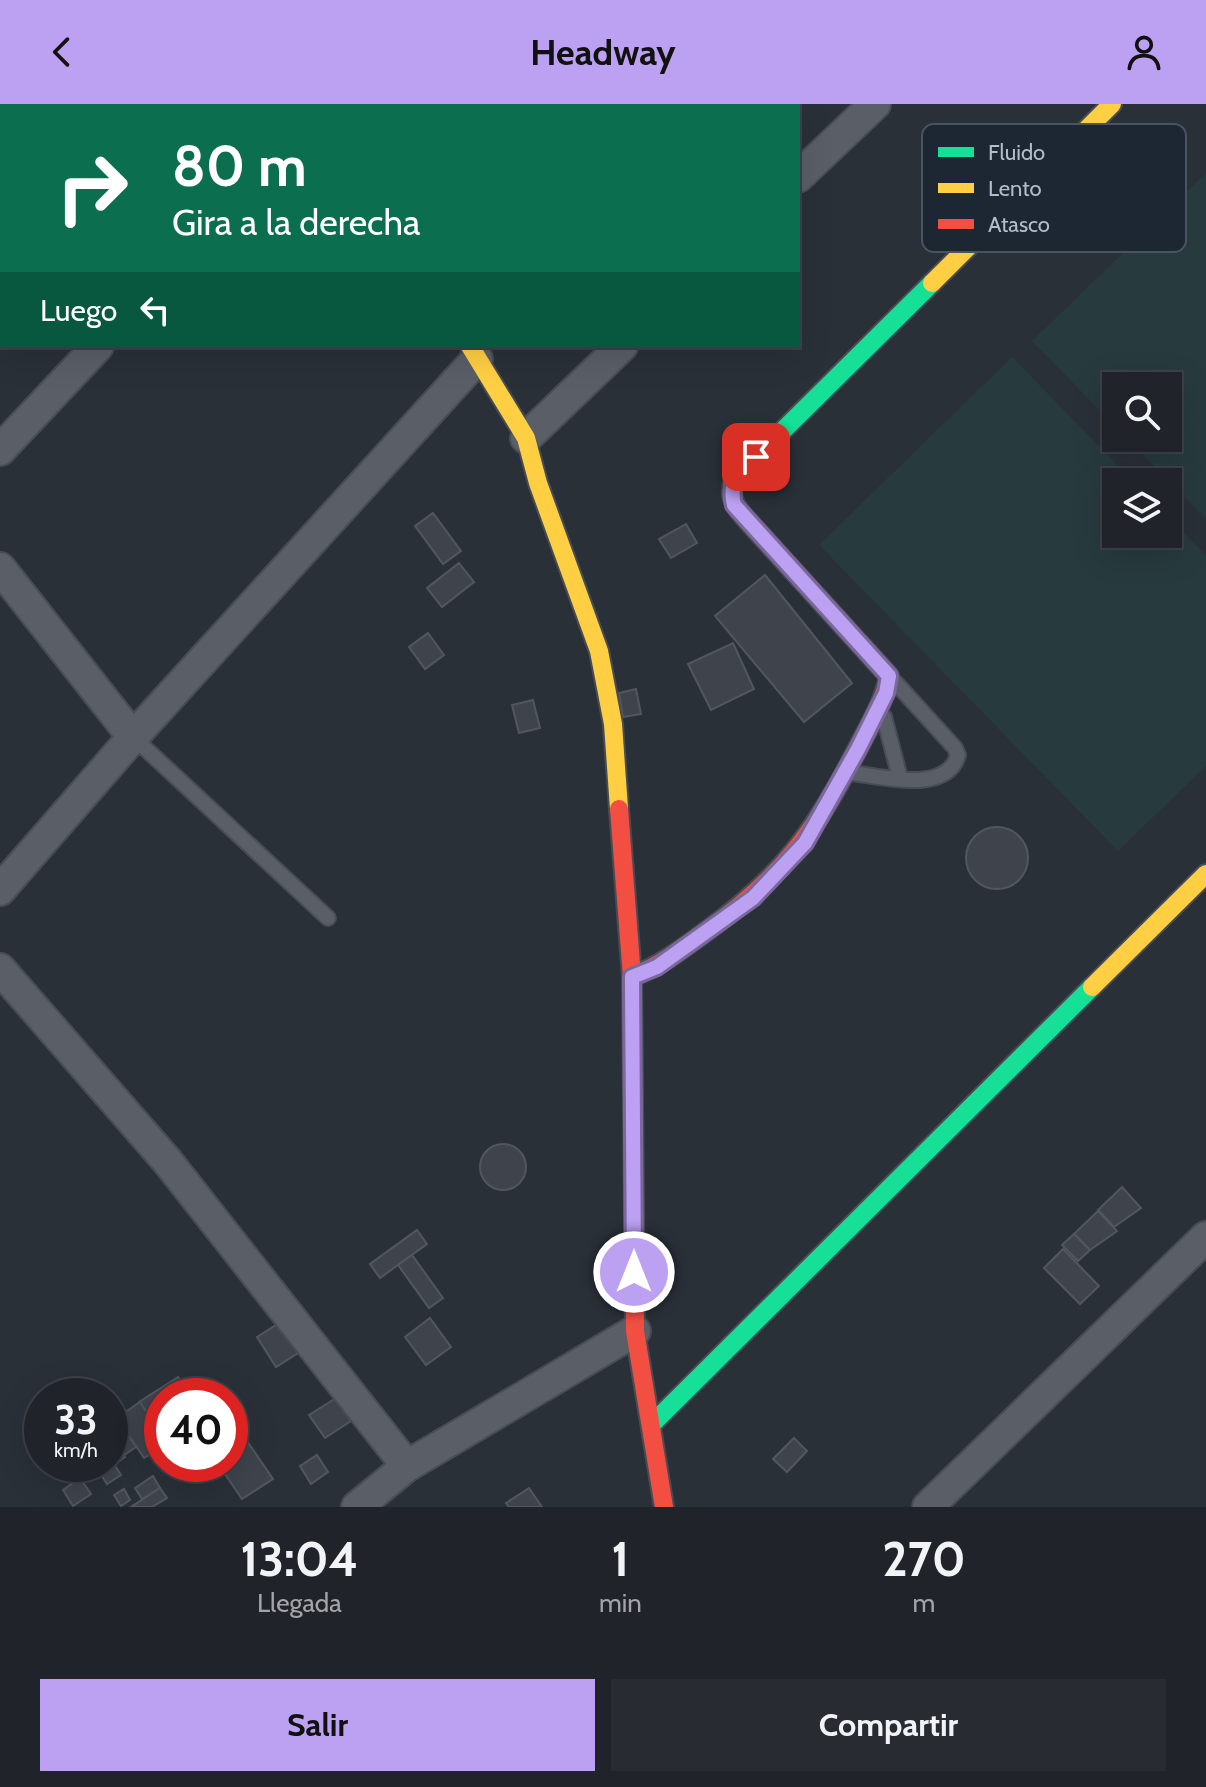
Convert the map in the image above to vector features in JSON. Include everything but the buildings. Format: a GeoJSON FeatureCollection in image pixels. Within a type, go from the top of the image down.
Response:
{"type":"FeatureCollection","features":[{"type":"Feature","properties":{"kind":"street"},"geometry":{"type":"LineString","coordinates":[[800,175],[875,104]]}},
{"type":"Feature","properties":{"kind":"street"},"geometry":{"type":"LineString","coordinates":[[1092,124],[1112,104]]}},
{"type":"Feature","properties":{"kind":"street"},"geometry":{"type":"LineString","coordinates":[[632,977],[657,967],[753,898],[805,843],[881,703],[889,676],[734,505],[730,490],[734,479],[963,252]]}},
{"type":"Feature","properties":{"kind":"street"},"geometry":{"type":"LineString","coordinates":[[0,450],[96,348]]}},
{"type":"Feature","properties":{"kind":"street"},"geometry":{"type":"LineString","coordinates":[[526,438],[620,348]]}},
{"type":"Feature","properties":{"kind":"street"},"geometry":{"type":"LineString","coordinates":[[0,890],[473,352],[526,438],[538,483],[599,651],[613,724],[632,977],[635,1331],[664,1507]]}},
{"type":"Feature","properties":{"kind":"street"},"geometry":{"type":"LineString","coordinates":[[0,568],[133,737]]}},
{"type":"Feature","properties":{"kind":"street"},"geometry":{"type":"LineString","coordinates":[[652,1424],[1206,874]]}},
{"type":"Feature","properties":{"kind":"street"},"geometry":{"type":"LineString","coordinates":[[0,969],[168,1162],[407,1466]]}},
{"type":"Feature","properties":{"kind":"street"},"geometry":{"type":"LineString","coordinates":[[928,1507],[1206,1237]]}},
{"type":"Feature","properties":{"kind":"street"},"geometry":{"type":"LineString","coordinates":[[357,1507],[407,1466],[635,1331]]}},
{"type":"Feature","properties":{"kind":"lane"},"geometry":{"type":"LineString","coordinates":[[846,772],[932,778],[952,769],[958,755],[889,676]]}},
{"type":"Feature","properties":{"kind":"lane"},"geometry":{"type":"LineString","coordinates":[[881,703],[900,778]]}},
{"type":"Feature","properties":{"kind":"lane"},"geometry":{"type":"LineString","coordinates":[[133,737],[328,918]]}},
{"type":"Feature","properties":{"kind":"green space"},"geometry":{"type":"Polygon","coordinates":[[[1206,173],[1206,519],[1182,494],[1182,468],[1156,468],[1141,452],[1182,452],[1182,372],[1102,372],[1102,413],[1032,341],[1124,252],[1186,252],[1186,192],[1206,173]]]}},
{"type":"Feature","properties":{"kind":"green space"},"geometry":{"type":"Polygon","coordinates":[[[1012,357],[1120,468],[1102,468],[1102,548],[1182,548],[1182,531],[1206,555],[1206,766],[1118,851],[819,545],[1012,357]]]}},
{"type":"Feature","properties":{"kind":"traffic: fast"},"geometry":{"type":"LineString","coordinates":[[756,530],[734,501],[734,479],[932,283]]}},
{"type":"Feature","properties":{"kind":"traffic: fast"},"geometry":{"type":"LineString","coordinates":[[652,1424],[1092,987]]}},
{"type":"Feature","properties":{"kind":"traffic: slow"},"geometry":{"type":"LineString","coordinates":[[1092,124],[1112,104]]}},
{"type":"Feature","properties":{"kind":"traffic: slow"},"geometry":{"type":"LineString","coordinates":[[932,283],[963,252]]}},
{"type":"Feature","properties":{"kind":"traffic: slow"},"geometry":{"type":"LineString","coordinates":[[471,348],[526,438],[538,483],[599,651],[613,724],[619,809]]}},
{"type":"Feature","properties":{"kind":"traffic: slow"},"geometry":{"type":"LineString","coordinates":[[1092,987],[1206,874]]}},
{"type":"Feature","properties":{"kind":"traffic: jam"},"geometry":{"type":"LineString","coordinates":[[632,977],[670,957],[731,913],[794,852],[827,805],[887,686],[889,676],[756,530]]}},
{"type":"Feature","properties":{"kind":"traffic: jam"},"geometry":{"type":"LineString","coordinates":[[619,809],[632,977],[635,1331],[664,1507]]}},
{"type":"Feature","properties":{"kind":"route"},"geometry":{"type":"LineString","coordinates":[[634,1272],[632,977],[657,967],[753,898],[795,855],[846,772],[886,693],[889,676],[734,505],[730,490],[734,479],[756,457]]}}]}
